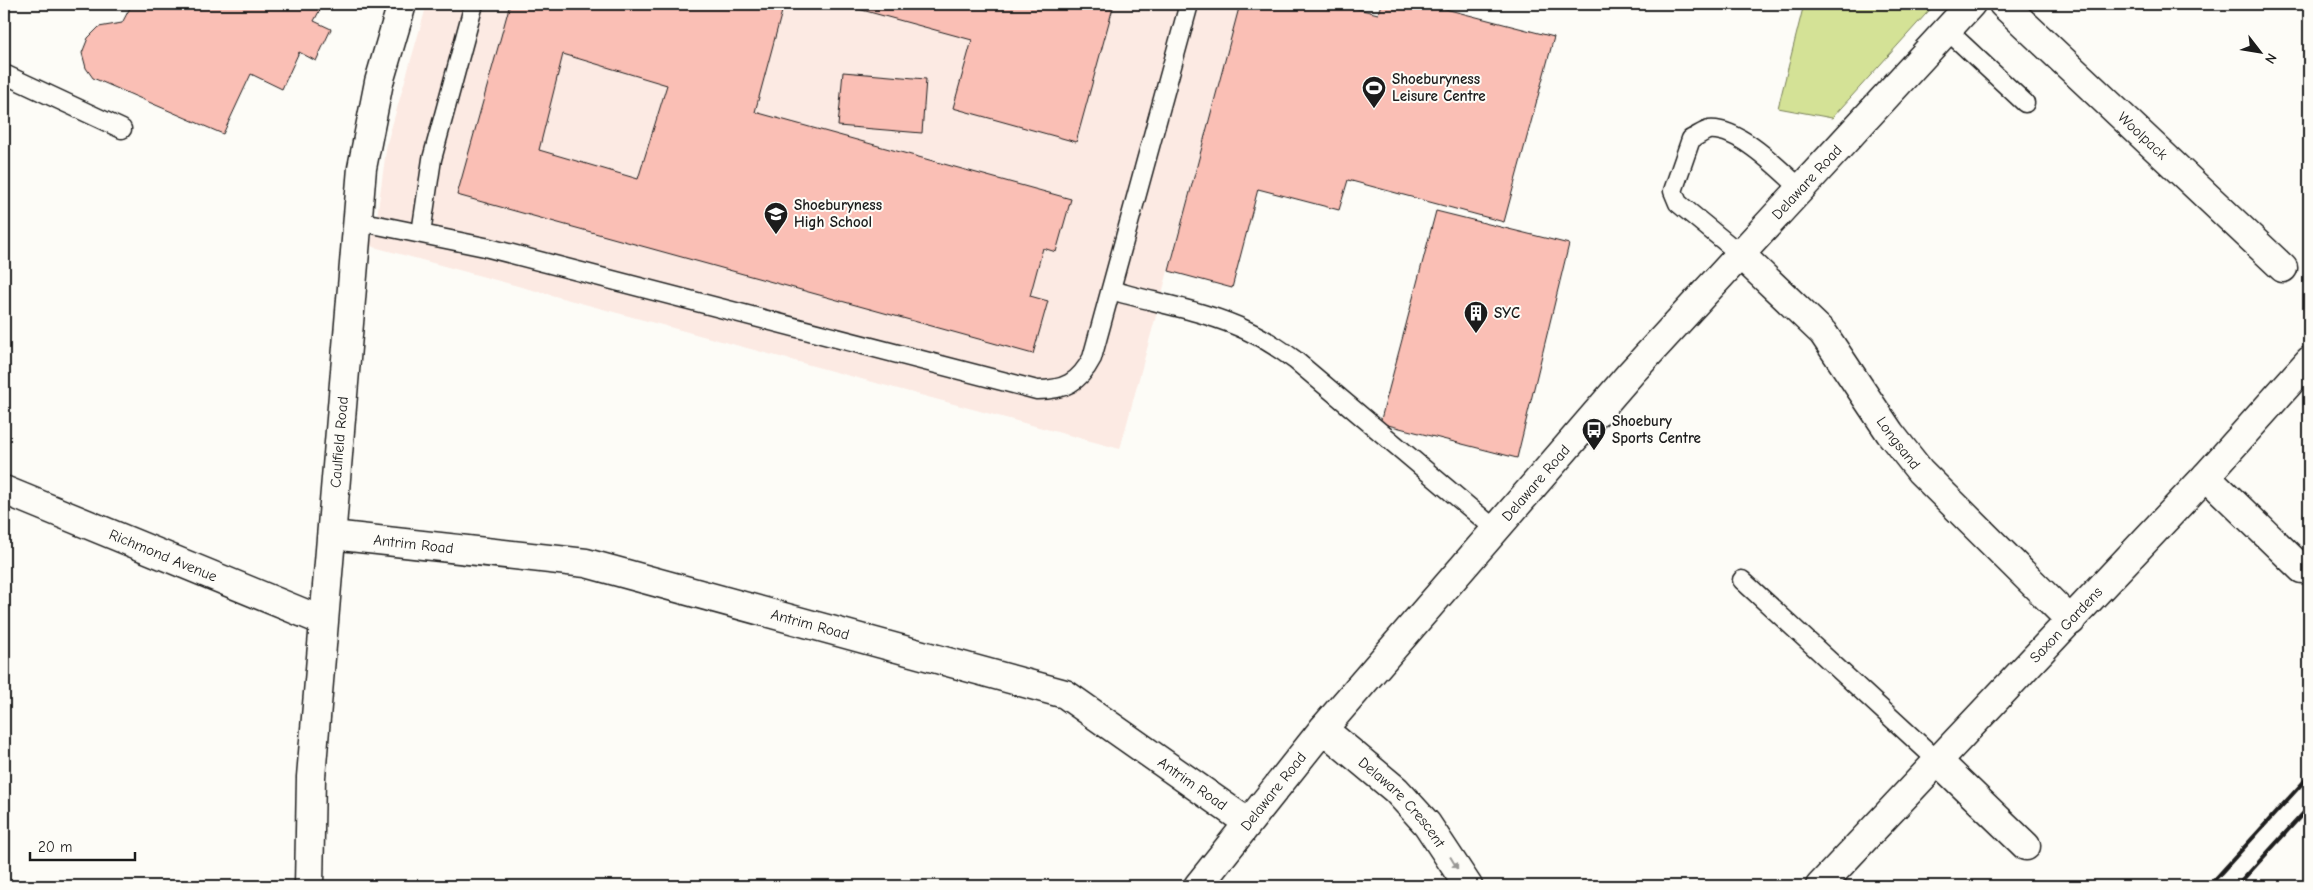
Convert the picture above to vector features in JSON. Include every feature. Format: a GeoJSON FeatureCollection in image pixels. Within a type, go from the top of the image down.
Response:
{"type":"FeatureCollection","features":[{"type":"Feature","properties":{"kind":"street","name":"Caulfield Road"},"geometry":{"type":"LineString","coordinates":[[310,886],[311,777],[364,158],[379,82],[402,4]]}},
{"type":"Feature","properties":{"kind":"street","name":"Delaware Road"},"geometry":{"type":"LineString","coordinates":[[1198,886],[1247,822],[1323,729],[1495,529],[1631,374],[1971,4]]}},
{"type":"Feature","properties":{"kind":"street","name":"Woolpack"},"geometry":{"type":"LineString","coordinates":[[2003,4],[2283,268]]}},
{"type":"Feature","properties":{"kind":"street","name":"Longsand"},"geometry":{"type":"LineString","coordinates":[[1740,254],[1823,334],[1890,433],[1920,471],[2071,621]]}},
{"type":"Feature","properties":{"kind":"street","name":"Saxon Gardens"},"geometry":{"type":"LineString","coordinates":[[1820,886],[2071,621],[2206,476],[2309,361]]}},
{"type":"Feature","properties":{"kind":"street"},"geometry":{"type":"LineString","coordinates":[[2206,476],[2302,569]]}},
{"type":"Feature","properties":{"kind":"street","name":"Richmond Avenue"},"geometry":{"type":"LineString","coordinates":[[4,490],[323,621]]}},
{"type":"Feature","properties":{"kind":"street","name":"Antrim Road"},"geometry":{"type":"LineString","coordinates":[[332,535],[586,563],[1065,694],[1247,822]]}},
{"type":"Feature","properties":{"kind":"street","name":"Delaware Crescent"},"geometry":{"type":"LineString","coordinates":[[1323,729],[1402,797],[1432,830],[1468,886]]}},
{"type":"Feature","properties":{"kind":"street"},"geometry":{"type":"LineString","coordinates":[[1939,762],[2026,846]]}},
{"type":"Feature","properties":{"kind":"lane"},"geometry":{"type":"LineString","coordinates":[[420,233],[432,159],[474,4]]}},
{"type":"Feature","properties":{"kind":"lane"},"geometry":{"type":"LineString","coordinates":[[358,221],[485,247],[1037,390],[1055,390],[1073,382],[1085,372],[1092,358],[1189,4]]}},
{"type":"Feature","properties":{"kind":"lane"},"geometry":{"type":"LineString","coordinates":[[1947,30],[2025,103]]}},
{"type":"Feature","properties":{"kind":"lane"},"geometry":{"type":"LineString","coordinates":[[4,74],[122,129]]}},
{"type":"Feature","properties":{"kind":"lane"},"geometry":{"type":"LineString","coordinates":[[1740,254],[1678,203],[1673,191],[1691,139],[1708,130],[1734,135],[1757,150],[1800,188]]}},
{"type":"Feature","properties":{"kind":"lane"},"geometry":{"type":"LineString","coordinates":[[1111,290],[1222,321],[1248,331],[1272,344],[1295,360],[1495,529]]}},
{"type":"Feature","properties":{"kind":"lane"},"geometry":{"type":"LineString","coordinates":[[1742,580],[1939,762]]}},
{"type":"Feature","properties":{"kind":"shaded area","name":"Shoeburyness High School"},"geometry":{"type":"Polygon","coordinates":[[[427,4],[1240,4],[1120,449],[370,246],[376,224],[387,143],[427,4]]]}},
{"type":"Feature","properties":{"kind":"green space"},"geometry":{"type":"Polygon","coordinates":[[[1804,4],[1935,4],[1832,118],[1778,108],[1804,4]]]}},
{"type":"Feature","properties":{"kind":"building"},"geometry":{"type":"Polygon","coordinates":[[[132,4],[323,4],[314,21],[331,29],[316,61],[299,52],[282,89],[251,74],[223,134],[93,78],[86,68],[82,53],[88,38],[99,27],[122,23],[132,4]]]}},
{"type":"Feature","properties":{"kind":"building"},"geometry":{"type":"Polygon","coordinates":[[[510,4],[784,4],[755,112],[1071,199],[1056,252],[1043,248],[1030,296],[1048,301],[1033,354],[457,195],[510,4]],[[563,54],[539,150],[638,179],[667,85],[563,54]]]}},
{"type":"Feature","properties":{"kind":"building"},"geometry":{"type":"Polygon","coordinates":[[[840,4],[1114,4],[1076,142],[953,108],[972,40],[840,4]]]}},
{"type":"Feature","properties":{"kind":"building","name":"Shoeburyness Leisure Centre"},"geometry":{"type":"Polygon","coordinates":[[[1240,4],[1338,4],[1378,14],[1381,4],[1426,4],[1554,37],[1504,222],[1348,180],[1339,210],[1258,189],[1232,288],[1169,271],[1240,4]]]}},
{"type":"Feature","properties":{"kind":"building"},"geometry":{"type":"Polygon","coordinates":[[[843,72],[926,79],[922,133],[838,126],[843,72]]]}},
{"type":"Feature","properties":{"kind":"building","name":"SYC"},"geometry":{"type":"Polygon","coordinates":[[[1436,211],[1569,244],[1517,458],[1380,423],[1436,211]]]}},
{"type":"Feature","properties":{"kind":"railway"},"geometry":{"type":"LineString","coordinates":[[2209,886],[2309,776]]}},
{"type":"Feature","properties":{"kind":"railway"},"geometry":{"type":"LineString","coordinates":[[2237,886],[2309,807]]}},
{"type":"Feature","properties":{"kind":"place","name":"Shoeburyness Leisure Centre"},"geometry":{"type":"Point","coordinates":[1374,109]}},
{"type":"Feature","properties":{"kind":"place","name":"Shoeburyness High School"},"geometry":{"type":"Point","coordinates":[776,235]}},
{"type":"Feature","properties":{"kind":"place","name":"SYC"},"geometry":{"type":"Point","coordinates":[1476,334]}},
{"type":"Feature","properties":{"kind":"place","name":"Shoebury Sports Centre"},"geometry":{"type":"Point","coordinates":[1594,451]}}]}
